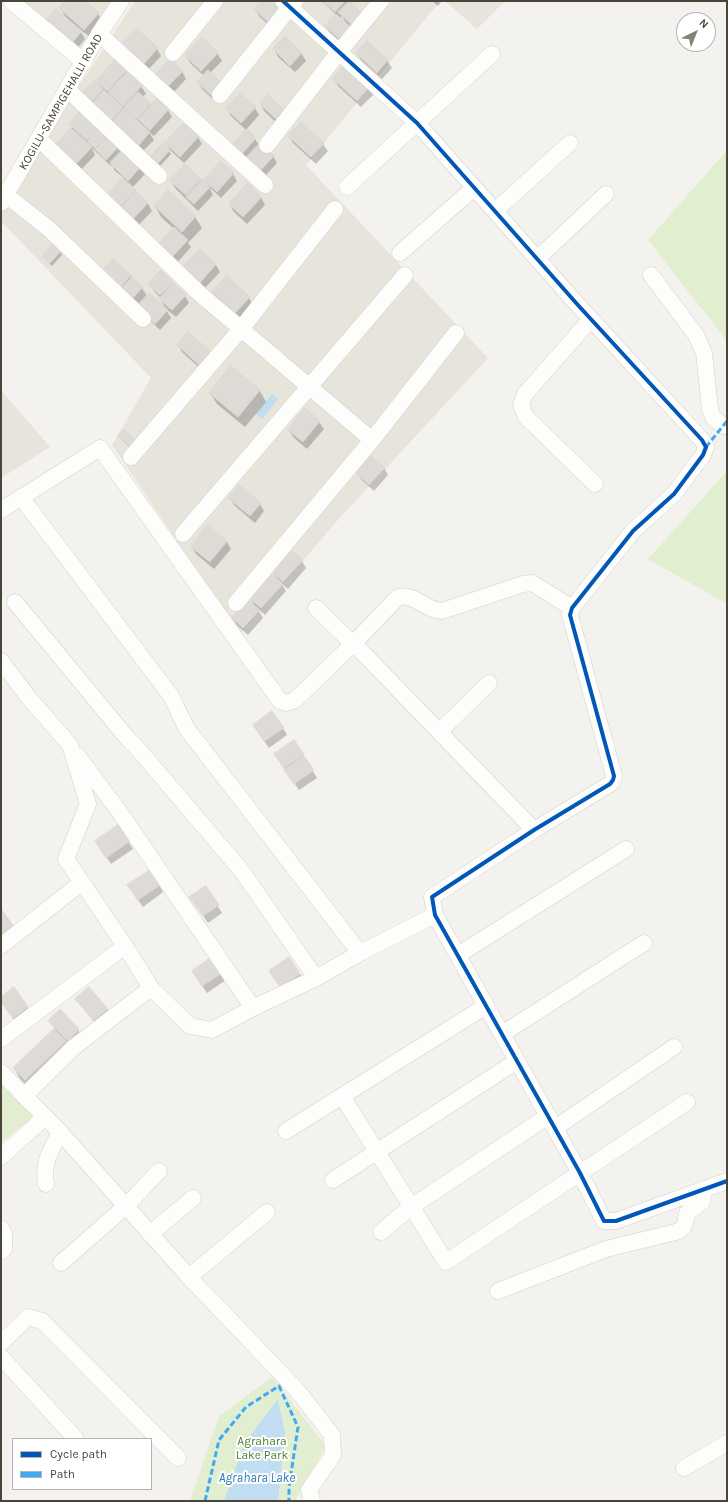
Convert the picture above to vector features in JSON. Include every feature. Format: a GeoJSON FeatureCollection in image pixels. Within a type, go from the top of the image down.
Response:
{"type":"FeatureCollection","features":[{"type":"Feature","properties":{"kind":"street","name":"KOGILU-SAMPIGEHALLI ROAD"},"geometry":{"type":"LineString","coordinates":[[3,199],[121,1]]}},
{"type":"Feature","properties":{"kind":"street"},"geometry":{"type":"LineString","coordinates":[[173,53],[215,1]]}},
{"type":"Feature","properties":{"kind":"street"},"geometry":{"type":"LineString","coordinates":[[267,144],[381,1]]}},
{"type":"Feature","properties":{"kind":"street"},"geometry":{"type":"LineString","coordinates":[[17,3],[84,62]]}},
{"type":"Feature","properties":{"kind":"street"},"geometry":{"type":"LineString","coordinates":[[220,95],[289,3],[339,52],[417,123],[591,320],[702,440],[706,447],[703,455],[674,494],[637,527],[572,608],[570,615],[614,776],[613,780],[610,784],[534,830],[432,897],[435,915],[552,1122],[604,1220],[610,1222],[616,1221],[727,1181]]}},
{"type":"Feature","properties":{"kind":"street"},"geometry":{"type":"LineString","coordinates":[[100,34],[265,185]]}},
{"type":"Feature","properties":{"kind":"street"},"geometry":{"type":"LineString","coordinates":[[347,187],[492,54]]}},
{"type":"Feature","properties":{"kind":"street"},"geometry":{"type":"LineString","coordinates":[[68,90],[160,176]]}},
{"type":"Feature","properties":{"kind":"street"},"geometry":{"type":"LineString","coordinates":[[39,139],[200,294],[372,440]]}},
{"type":"Feature","properties":{"kind":"street"},"geometry":{"type":"LineString","coordinates":[[495,211],[570,143]]}},
{"type":"Feature","properties":{"kind":"street"},"geometry":{"type":"LineString","coordinates":[[400,253],[474,188]]}},
{"type":"Feature","properties":{"kind":"street"},"geometry":{"type":"LineString","coordinates":[[537,259],[606,194]]}},
{"type":"Feature","properties":{"kind":"street"},"geometry":{"type":"LineString","coordinates":[[3,199],[49,229],[143,318]]}},
{"type":"Feature","properties":{"kind":"street"},"geometry":{"type":"LineString","coordinates":[[131,457],[241,329],[335,209]]}},
{"type":"Feature","properties":{"kind":"street"},"geometry":{"type":"LineString","coordinates":[[182,534],[405,275]]}},
{"type":"Feature","properties":{"kind":"street"},"geometry":{"type":"LineString","coordinates":[[652,275],[702,345],[710,409],[713,417],[723,426]]}},
{"type":"Feature","properties":{"kind":"street"},"geometry":{"type":"LineString","coordinates":[[591,320],[525,394],[521,406],[526,417],[594,484]]}},
{"type":"Feature","properties":{"kind":"street"},"geometry":{"type":"LineString","coordinates":[[236,603],[372,440],[456,333]]}},
{"type":"Feature","properties":{"kind":"street"},"geometry":{"type":"LineString","coordinates":[[1,510],[100,448],[280,701],[286,703],[295,700],[353,644],[398,597],[409,596],[435,610],[442,611],[523,584],[532,583],[572,608]]}},
{"type":"Feature","properties":{"kind":"street"},"geometry":{"type":"LineString","coordinates":[[21,497],[171,696],[187,728],[360,953]]}},
{"type":"Feature","properties":{"kind":"street"},"geometry":{"type":"LineString","coordinates":[[15,602],[128,740],[138,749],[242,870],[316,978]]}},
{"type":"Feature","properties":{"kind":"street"},"geometry":{"type":"LineString","coordinates":[[316,608],[440,732],[534,830]]}},
{"type":"Feature","properties":{"kind":"street"},"geometry":{"type":"LineString","coordinates":[[1,661],[29,698],[70,745],[122,814],[253,1008]]}},
{"type":"Feature","properties":{"kind":"street"},"geometry":{"type":"LineString","coordinates":[[440,732],[489,683]]}},
{"type":"Feature","properties":{"kind":"street"},"geometry":{"type":"LineString","coordinates":[[70,745],[88,804],[66,859],[125,946],[151,988],[190,1026],[212,1030],[253,1008],[316,978],[360,953],[435,915]]}},
{"type":"Feature","properties":{"kind":"street"},"geometry":{"type":"LineString","coordinates":[[458,955],[626,849]]}},
{"type":"Feature","properties":{"kind":"street"},"geometry":{"type":"LineString","coordinates":[[1,946],[81,883]]}},
{"type":"Feature","properties":{"kind":"street"},"geometry":{"type":"LineString","coordinates":[[502,1034],[644,943]]}},
{"type":"Feature","properties":{"kind":"street"},"geometry":{"type":"LineString","coordinates":[[1,1039],[125,946]]}},
{"type":"Feature","properties":{"kind":"street"},"geometry":{"type":"LineString","coordinates":[[24,1096],[74,1047],[151,988]]}},
{"type":"Feature","properties":{"kind":"street"},"geometry":{"type":"LineString","coordinates":[[286,1131],[486,1006]]}},
{"type":"Feature","properties":{"kind":"street"},"geometry":{"type":"LineString","coordinates":[[381,1232],[411,1207],[674,1047]]}},
{"type":"Feature","properties":{"kind":"street"},"geometry":{"type":"LineString","coordinates":[[333,1180],[517,1061]]}},
{"type":"Feature","properties":{"kind":"street"},"geometry":{"type":"LineString","coordinates":[[1,1072],[60,1132],[189,1277],[296,1389],[332,1435],[333,1455],[310,1490],[312,1501]]}},
{"type":"Feature","properties":{"kind":"street"},"geometry":{"type":"LineString","coordinates":[[342,1096],[446,1262],[687,1102]]}},
{"type":"Feature","properties":{"kind":"street"},"geometry":{"type":"LineString","coordinates":[[1,1157],[45,1117]]}},
{"type":"Feature","properties":{"kind":"street"},"geometry":{"type":"LineString","coordinates":[[46,1184],[44,1173],[46,1161],[60,1132]]}},
{"type":"Feature","properties":{"kind":"street"},"geometry":{"type":"LineString","coordinates":[[61,1263],[126,1206],[159,1172]]}},
{"type":"Feature","properties":{"kind":"street"},"geometry":{"type":"LineString","coordinates":[[498,1291],[606,1249],[683,1229],[687,1213],[702,1202],[704,1189]]}},
{"type":"Feature","properties":{"kind":"street"},"geometry":{"type":"LineString","coordinates":[[150,1234],[193,1198]]}},
{"type":"Feature","properties":{"kind":"street"},"geometry":{"type":"LineString","coordinates":[[189,1277],[267,1212]]}},
{"type":"Feature","properties":{"kind":"street"},"geometry":{"type":"LineString","coordinates":[[1,1228],[4,1234],[4,1248],[1,1251]]}},
{"type":"Feature","properties":{"kind":"street"},"geometry":{"type":"LineString","coordinates":[[1,1343],[28,1317],[42,1321],[178,1458]]}},
{"type":"Feature","properties":{"kind":"street"},"geometry":{"type":"LineString","coordinates":[[1,1357],[75,1438]]}},
{"type":"Feature","properties":{"kind":"street"},"geometry":{"type":"LineString","coordinates":[[684,1468],[727,1443]]}},
{"type":"Feature","properties":{"kind":"shaded area"},"geometry":{"type":"Polygon","coordinates":[[[19,1],[113,1],[78,51],[19,1]]]}},
{"type":"Feature","properties":{"kind":"shaded area"},"geometry":{"type":"Polygon","coordinates":[[[135,1],[440,1],[306,165],[488,358],[337,521],[240,634],[112,445],[151,378],[1,221],[1,204],[135,1]]]}},
{"type":"Feature","properties":{"kind":"shaded area"},"geometry":{"type":"Polygon","coordinates":[[[445,1],[505,1],[477,29],[445,1]]]}},
{"type":"Feature","properties":{"kind":"shaded area"},"geometry":{"type":"Polygon","coordinates":[[[1,390],[50,447],[1,478],[1,390]]]}},
{"type":"Feature","properties":{"kind":"green space"},"geometry":{"type":"Polygon","coordinates":[[[727,150],[727,341],[648,240],[727,150]]]}},
{"type":"Feature","properties":{"kind":"green space"},"geometry":{"type":"Polygon","coordinates":[[[727,471],[727,604],[648,559],[727,471]]]}},
{"type":"Feature","properties":{"kind":"green space"},"geometry":{"type":"Polygon","coordinates":[[[1,1081],[35,1116],[1,1142],[1,1081]]]}},
{"type":"Feature","properties":{"kind":"green space","name":"Agrahara Lake Park"},"geometry":{"type":"Polygon","coordinates":[[[272,1377],[326,1446],[295,1501],[190,1501],[219,1416],[272,1377]]]}},
{"type":"Feature","properties":{"kind":"water"},"geometry":{"type":"Polygon","coordinates":[[[272,394],[278,399],[262,419],[256,414],[272,394]]]}},
{"type":"Feature","properties":{"kind":"water","name":"Agrahara Lake"},"geometry":{"type":"Polygon","coordinates":[[[278,1399],[285,1433],[278,1501],[224,1501],[244,1444],[278,1399]]]}},
{"type":"Feature","properties":{"kind":"building"},"geometry":{"type":"Polygon","coordinates":[[[65,1],[85,1],[99,13],[84,30],[59,8],[65,1]]]}},
{"type":"Feature","properties":{"kind":"building"},"geometry":{"type":"Polygon","coordinates":[[[262,1],[270,1],[283,13],[271,25],[254,9],[262,1]]]}},
{"type":"Feature","properties":{"kind":"building"},"geometry":{"type":"Polygon","coordinates":[[[323,1],[345,1],[335,12],[323,1]]]}},
{"type":"Feature","properties":{"kind":"building"},"geometry":{"type":"Polygon","coordinates":[[[349,1],[363,14],[352,25],[338,12],[349,1]]]}},
{"type":"Feature","properties":{"kind":"building"},"geometry":{"type":"Polygon","coordinates":[[[56,9],[82,31],[71,44],[45,22],[56,9]]]}},
{"type":"Feature","properties":{"kind":"building"},"geometry":{"type":"Polygon","coordinates":[[[336,14],[352,28],[341,41],[325,26],[336,14]]]}},
{"type":"Feature","properties":{"kind":"building"},"geometry":{"type":"Polygon","coordinates":[[[137,29],[158,48],[142,66],[120,46],[137,29]]]}},
{"type":"Feature","properties":{"kind":"building"},"geometry":{"type":"Polygon","coordinates":[[[285,36],[302,53],[290,66],[273,49],[285,36]]]}},
{"type":"Feature","properties":{"kind":"building"},"geometry":{"type":"Polygon","coordinates":[[[202,37],[218,53],[201,71],[185,56],[202,37]]]}},
{"type":"Feature","properties":{"kind":"building"},"geometry":{"type":"Polygon","coordinates":[[[367,41],[388,60],[377,73],[356,53],[367,41]]]}},
{"type":"Feature","properties":{"kind":"building"},"geometry":{"type":"Polygon","coordinates":[[[170,59],[183,71],[166,88],[153,77],[170,59]]]}},
{"type":"Feature","properties":{"kind":"building"},"geometry":{"type":"Polygon","coordinates":[[[115,60],[126,71],[107,91],[96,81],[115,60]]]}},
{"type":"Feature","properties":{"kind":"building"},"geometry":{"type":"Polygon","coordinates":[[[345,65],[369,87],[357,101],[333,79],[345,65]]]}},
{"type":"Feature","properties":{"kind":"building"},"geometry":{"type":"Polygon","coordinates":[[[208,70],[224,85],[213,97],[197,82],[208,70]]]}},
{"type":"Feature","properties":{"kind":"building"},"geometry":{"type":"Polygon","coordinates":[[[127,72],[142,86],[123,106],[108,92],[127,72]]]}},
{"type":"Feature","properties":{"kind":"building"},"geometry":{"type":"Polygon","coordinates":[[[94,81],[103,89],[92,101],[83,93],[94,81]]]}},
{"type":"Feature","properties":{"kind":"building"},"geometry":{"type":"Polygon","coordinates":[[[104,90],[123,107],[112,120],[93,102],[104,90]]]}},
{"type":"Feature","properties":{"kind":"building"},"geometry":{"type":"Polygon","coordinates":[[[138,92],[151,103],[137,119],[124,107],[138,92]]]}},
{"type":"Feature","properties":{"kind":"building"},"geometry":{"type":"Polygon","coordinates":[[[240,93],[256,107],[241,123],[226,109],[240,93]]]}},
{"type":"Feature","properties":{"kind":"building"},"geometry":{"type":"Polygon","coordinates":[[[268,95],[284,110],[276,119],[260,104],[268,95]]]}},
{"type":"Feature","properties":{"kind":"building"},"geometry":{"type":"Polygon","coordinates":[[[157,99],[169,109],[150,130],[138,119],[157,99]]]}},
{"type":"Feature","properties":{"kind":"building"},"geometry":{"type":"Polygon","coordinates":[[[124,108],[150,132],[139,145],[113,121],[124,108]]]}},
{"type":"Feature","properties":{"kind":"building"},"geometry":{"type":"Polygon","coordinates":[[[82,109],[100,126],[86,140],[69,124],[82,109]]]}},
{"type":"Feature","properties":{"kind":"building"},"geometry":{"type":"Polygon","coordinates":[[[301,122],[324,143],[311,157],[288,136],[301,122]]]}},
{"type":"Feature","properties":{"kind":"building"},"geometry":{"type":"Polygon","coordinates":[[[184,123],[199,136],[180,157],[165,143],[184,123]]]}},
{"type":"Feature","properties":{"kind":"building"},"geometry":{"type":"Polygon","coordinates":[[[101,126],[108,134],[95,148],[87,141],[101,126]]]}},
{"type":"Feature","properties":{"kind":"building"},"geometry":{"type":"Polygon","coordinates":[[[71,128],[92,147],[74,166],[54,147],[71,128]]]}},
{"type":"Feature","properties":{"kind":"building"},"geometry":{"type":"Polygon","coordinates":[[[247,129],[256,138],[241,155],[231,146],[247,129]]]}},
{"type":"Feature","properties":{"kind":"building"},"geometry":{"type":"Polygon","coordinates":[[[109,134],[120,145],[106,160],[95,149],[109,134]]]}},
{"type":"Feature","properties":{"kind":"building"},"geometry":{"type":"Polygon","coordinates":[[[163,143],[170,150],[158,163],[151,156],[163,143]]]}},
{"type":"Feature","properties":{"kind":"building"},"geometry":{"type":"Polygon","coordinates":[[[260,143],[274,156],[259,172],[245,159],[260,143]]]}},
{"type":"Feature","properties":{"kind":"building"},"geometry":{"type":"Polygon","coordinates":[[[125,147],[143,164],[128,181],[110,163],[125,147]]]}},
{"type":"Feature","properties":{"kind":"building"},"geometry":{"type":"Polygon","coordinates":[[[221,161],[234,173],[217,192],[204,180],[221,161]]]}},
{"type":"Feature","properties":{"kind":"building"},"geometry":{"type":"Polygon","coordinates":[[[185,164],[201,179],[186,195],[170,181],[185,164]]]}},
{"type":"Feature","properties":{"kind":"building"},"geometry":{"type":"Polygon","coordinates":[[[123,178],[136,190],[118,209],[105,197],[123,178]]]}},
{"type":"Feature","properties":{"kind":"building"},"geometry":{"type":"Polygon","coordinates":[[[202,180],[210,187],[194,204],[186,197],[202,180]]]}},
{"type":"Feature","properties":{"kind":"building"},"geometry":{"type":"Polygon","coordinates":[[[248,183],[262,197],[243,217],[229,204],[248,183]]]}},
{"type":"Feature","properties":{"kind":"building"},"geometry":{"type":"Polygon","coordinates":[[[168,190],[196,216],[182,232],[154,206],[168,190]]]}},
{"type":"Feature","properties":{"kind":"building"},"geometry":{"type":"Polygon","coordinates":[[[136,191],[148,203],[131,221],[119,210],[136,191]]]}},
{"type":"Feature","properties":{"kind":"building"},"geometry":{"type":"Polygon","coordinates":[[[174,227],[188,240],[171,258],[157,246],[174,227]]]}},
{"type":"Feature","properties":{"kind":"building"},"geometry":{"type":"Polygon","coordinates":[[[53,244],[61,251],[49,264],[42,257],[53,244]]]}},
{"type":"Feature","properties":{"kind":"building"},"geometry":{"type":"Polygon","coordinates":[[[200,249],[216,264],[198,285],[181,269],[200,249]]]}},
{"type":"Feature","properties":{"kind":"building"},"geometry":{"type":"Polygon","coordinates":[[[113,259],[131,275],[120,288],[102,271],[113,259]]]}},
{"type":"Feature","properties":{"kind":"building"},"geometry":{"type":"Polygon","coordinates":[[[161,270],[173,282],[160,295],[148,284],[161,270]]]}},
{"type":"Feature","properties":{"kind":"building"},"geometry":{"type":"Polygon","coordinates":[[[227,276],[250,297],[235,313],[212,292],[227,276]]]}},
{"type":"Feature","properties":{"kind":"building"},"geometry":{"type":"Polygon","coordinates":[[[132,277],[143,287],[132,299],[121,289],[132,277]]]}},
{"type":"Feature","properties":{"kind":"building"},"geometry":{"type":"Polygon","coordinates":[[[173,283],[186,295],[172,310],[159,299],[173,283]]]}},
{"type":"Feature","properties":{"kind":"building"},"geometry":{"type":"Polygon","coordinates":[[[149,293],[168,310],[155,324],[137,306],[149,293]]]}},
{"type":"Feature","properties":{"kind":"building"},"geometry":{"type":"Polygon","coordinates":[[[188,332],[211,352],[199,365],[177,345],[188,332]]]}},
{"type":"Feature","properties":{"kind":"building"},"geometry":{"type":"Polygon","coordinates":[[[231,366],[260,390],[238,417],[209,393],[231,366]]]}},
{"type":"Feature","properties":{"kind":"building"},"geometry":{"type":"Polygon","coordinates":[[[305,408],[320,421],[303,442],[288,430],[305,408]]]}},
{"type":"Feature","properties":{"kind":"building"},"geometry":{"type":"Polygon","coordinates":[[[124,430],[137,442],[131,448],[118,436],[124,430]]]}},
{"type":"Feature","properties":{"kind":"building"},"geometry":{"type":"Polygon","coordinates":[[[371,456],[385,468],[369,485],[356,473],[371,456]]]}},
{"type":"Feature","properties":{"kind":"building"},"geometry":{"type":"Polygon","coordinates":[[[239,485],[261,503],[250,516],[228,498],[239,485]]]}},
{"type":"Feature","properties":{"kind":"building"},"geometry":{"type":"Polygon","coordinates":[[[208,525],[227,541],[210,562],[191,547],[208,525]]]}},
{"type":"Feature","properties":{"kind":"building"},"geometry":{"type":"Polygon","coordinates":[[[292,551],[303,560],[283,582],[272,572],[292,551]]]}},
{"type":"Feature","properties":{"kind":"building"},"geometry":{"type":"Polygon","coordinates":[[[271,573],[283,584],[261,608],[249,598],[271,573]]]}},
{"type":"Feature","properties":{"kind":"building"},"geometry":{"type":"Polygon","coordinates":[[[248,600],[260,610],[243,628],[232,618],[248,600]]]}},
{"type":"Feature","properties":{"kind":"building"},"geometry":{"type":"Polygon","coordinates":[[[272,711],[284,728],[264,741],[253,725],[272,711]]]}},
{"type":"Feature","properties":{"kind":"building"},"geometry":{"type":"Polygon","coordinates":[[[294,740],[304,754],[284,768],[274,754],[294,740]]]}},
{"type":"Feature","properties":{"kind":"building"},"geometry":{"type":"Polygon","coordinates":[[[304,756],[314,770],[294,784],[284,770],[304,756]]]}},
{"type":"Feature","properties":{"kind":"building"},"geometry":{"type":"Polygon","coordinates":[[[118,825],[130,841],[106,858],[95,841],[118,825]]]}},
{"type":"Feature","properties":{"kind":"building"},"geometry":{"type":"Polygon","coordinates":[[[150,870],[160,885],[138,900],[127,885],[150,870]]]}},
{"type":"Feature","properties":{"kind":"building"},"geometry":{"type":"Polygon","coordinates":[[[206,886],[219,905],[203,916],[189,897],[206,886]]]}},
{"type":"Feature","properties":{"kind":"building"},"geometry":{"type":"Polygon","coordinates":[[[1,909],[13,925],[1,934],[1,909]]]}},
{"type":"Feature","properties":{"kind":"building"},"geometry":{"type":"Polygon","coordinates":[[[212,957],[223,972],[202,986],[192,971],[212,957]]]}},
{"type":"Feature","properties":{"kind":"building"},"geometry":{"type":"Polygon","coordinates":[[[289,957],[300,974],[280,987],[269,971],[289,957]]]}},
{"type":"Feature","properties":{"kind":"building"},"geometry":{"type":"Polygon","coordinates":[[[14,987],[28,1007],[13,1018],[1,1002],[1,997],[14,987]]]}},
{"type":"Feature","properties":{"kind":"building"},"geometry":{"type":"Polygon","coordinates":[[[89,987],[108,1009],[94,1020],[75,999],[89,987]]]}},
{"type":"Feature","properties":{"kind":"building"},"geometry":{"type":"Polygon","coordinates":[[[60,1009],[79,1029],[68,1041],[48,1021],[60,1009]]]}},
{"type":"Feature","properties":{"kind":"building"},"geometry":{"type":"Polygon","coordinates":[[[54,1029],[66,1041],[25,1080],[13,1068],[54,1029]]]}},
{"type":"Feature","properties":{"kind":"marked path"},"geometry":{"type":"LineString","coordinates":[[706,447],[727,421]]}},
{"type":"Feature","properties":{"kind":"marked path"},"geometry":{"type":"LineString","coordinates":[[205,1501],[219,1440],[246,1407],[279,1386],[298,1427],[289,1487],[289,1501]]}},
{"type":"Feature","properties":{"kind":"cycle path"},"geometry":{"type":"LineString","coordinates":[[283,1],[417,123],[577,304],[702,440],[706,447],[703,455],[674,494],[633,531],[572,608],[570,615],[614,776],[613,780],[610,784],[534,830],[432,897],[435,915],[580,1173],[604,1221],[616,1221],[727,1181]]}}]}
